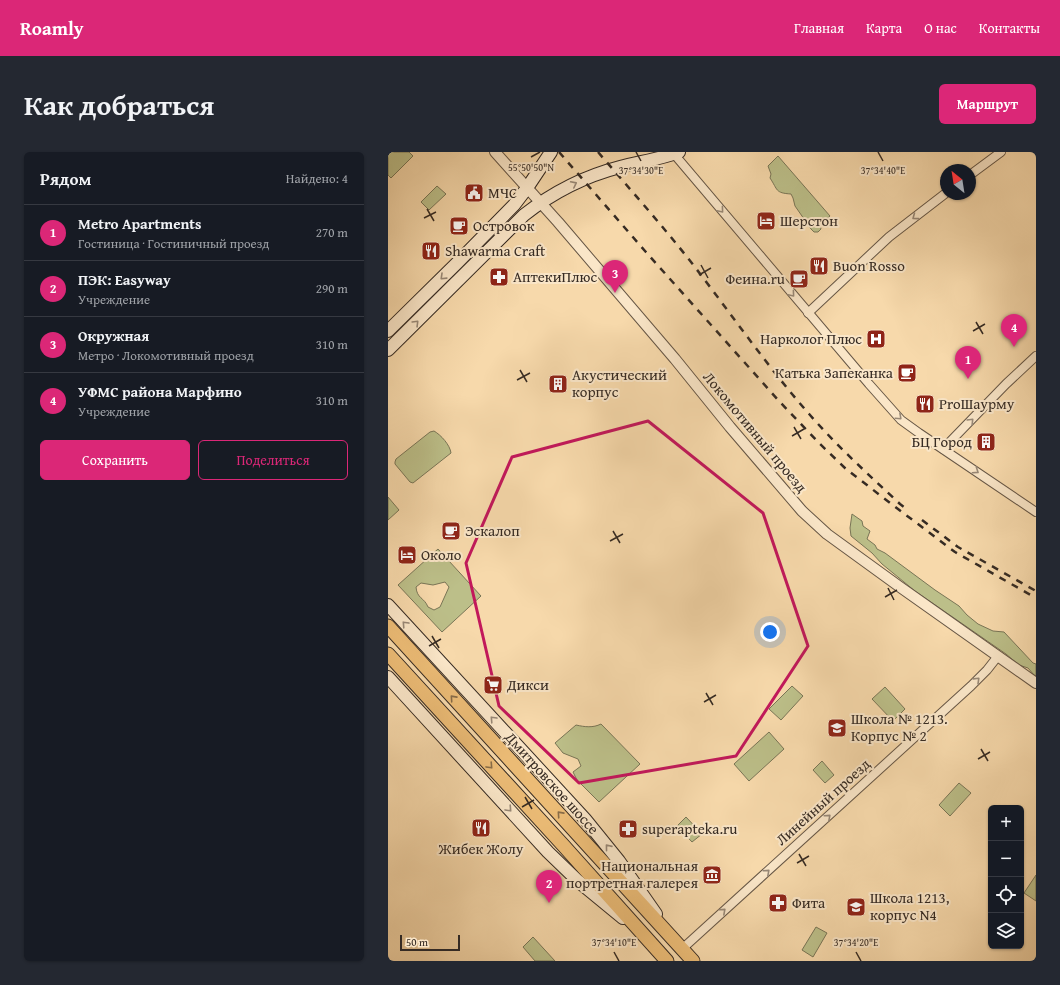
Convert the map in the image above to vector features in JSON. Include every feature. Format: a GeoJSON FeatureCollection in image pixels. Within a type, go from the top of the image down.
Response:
{"type":"FeatureCollection","features":[{"type":"Feature","properties":{"kind":"main road"},"geometry":{"type":"LineString","coordinates":[[388,331],[504,216],[527,188],[551,152]]}},
{"type":"Feature","properties":{"kind":"main road"},"geometry":{"type":"LineString","coordinates":[[388,350],[524,215],[540,203],[590,176],[618,167],[677,153]]}},
{"type":"Feature","properties":{"kind":"main road"},"geometry":{"type":"LineString","coordinates":[[388,605],[585,819],[619,861],[681,948]]}},
{"type":"Feature","properties":{"kind":"main road","name":"Дмитровское шоссе"},"geometry":{"type":"LineString","coordinates":[[388,626],[693,961]]}},
{"type":"Feature","properties":{"kind":"main road"},"geometry":{"type":"LineString","coordinates":[[388,654],[667,961]]}},
{"type":"Feature","properties":{"kind":"main road"},"geometry":{"type":"LineString","coordinates":[[388,677],[548,852],[578,881],[642,935]]}},
{"type":"Feature","properties":{"kind":"street","name":"Локомотивный проезд"},"geometry":{"type":"LineString","coordinates":[[495,152],[558,222],[675,359],[802,512],[833,538],[900,587],[1036,683]]}},
{"type":"Feature","properties":{"kind":"street"},"geometry":{"type":"LineString","coordinates":[[976,171],[1001,152]]}},
{"type":"Feature","properties":{"kind":"street"},"geometry":{"type":"LineString","coordinates":[[677,153],[808,313],[896,414],[944,450],[1036,512]]}},
{"type":"Feature","properties":{"kind":"street"},"geometry":{"type":"LineString","coordinates":[[808,313],[889,237],[940,198]]}},
{"type":"Feature","properties":{"kind":"street"},"geometry":{"type":"LineString","coordinates":[[944,450],[1006,384],[1036,356]]}},
{"type":"Feature","properties":{"kind":"street","name":"Линейный проезд"},"geometry":{"type":"LineString","coordinates":[[681,948],[970,686],[987,670],[998,656]]}},
{"type":"Feature","properties":{"kind":"highlighted area"},"geometry":{"type":"Polygon","coordinates":[[[648,421],[763,513],[808,646],[736,756],[579,783],[499,706],[466,563],[512,457],[648,421]]]}},
{"type":"Feature","properties":{"kind":"green space"},"geometry":{"type":"Polygon","coordinates":[[[388,152],[409,152],[413,156],[391,178],[388,175],[388,152]]]}},
{"type":"Feature","properties":{"kind":"green space"},"geometry":{"type":"Polygon","coordinates":[[[778,156],[830,216],[820,225],[821,229],[818,232],[814,232],[811,229],[795,206],[791,194],[779,192],[770,178],[771,174],[768,166],[778,156]]]}},
{"type":"Feature","properties":{"kind":"green space"},"geometry":{"type":"Polygon","coordinates":[[[437,186],[446,194],[429,210],[421,202],[437,186]]]}},
{"type":"Feature","properties":{"kind":"green space"},"geometry":{"type":"Polygon","coordinates":[[[434,431],[445,440],[451,453],[413,483],[410,482],[395,464],[396,459],[430,432],[434,431]]]}},
{"type":"Feature","properties":{"kind":"green space"},"geometry":{"type":"Polygon","coordinates":[[[388,497],[399,510],[388,520],[388,497]]]}},
{"type":"Feature","properties":{"kind":"green space"},"geometry":{"type":"Polygon","coordinates":[[[852,514],[862,521],[863,526],[870,531],[867,539],[875,545],[877,549],[885,553],[959,606],[978,624],[993,631],[1004,632],[1033,663],[1036,664],[1036,676],[1028,668],[1019,665],[1006,654],[915,591],[882,564],[872,553],[851,536],[850,528],[852,514]]]}},
{"type":"Feature","properties":{"kind":"green space"},"geometry":{"type":"Polygon","coordinates":[[[438,549],[481,596],[442,632],[398,585],[438,549]],[[445,582],[433,585],[421,583],[416,587],[419,596],[425,601],[428,607],[434,610],[440,607],[449,587],[445,582]]]}},
{"type":"Feature","properties":{"kind":"green space"},"geometry":{"type":"Polygon","coordinates":[[[792,686],[803,696],[781,720],[769,709],[792,686]]]}},
{"type":"Feature","properties":{"kind":"green space"},"geometry":{"type":"Polygon","coordinates":[[[885,687],[905,709],[893,721],[872,699],[885,687]]]}},
{"type":"Feature","properties":{"kind":"green space"},"geometry":{"type":"Polygon","coordinates":[[[601,724],[640,764],[599,802],[577,780],[573,772],[581,766],[578,759],[563,753],[555,743],[576,725],[589,727],[601,724]]]}},
{"type":"Feature","properties":{"kind":"green space"},"geometry":{"type":"Polygon","coordinates":[[[769,732],[784,749],[749,781],[734,764],[769,732]]]}},
{"type":"Feature","properties":{"kind":"green space"},"geometry":{"type":"Polygon","coordinates":[[[822,761],[834,775],[825,783],[813,770],[822,761]]]}},
{"type":"Feature","properties":{"kind":"green space"},"geometry":{"type":"Polygon","coordinates":[[[959,783],[971,793],[950,816],[939,805],[959,783]]]}},
{"type":"Feature","properties":{"kind":"green space"},"geometry":{"type":"Polygon","coordinates":[[[686,817],[702,834],[692,842],[677,826],[686,817]]]}},
{"type":"Feature","properties":{"kind":"green space"},"geometry":{"type":"Polygon","coordinates":[[[1036,875],[1036,901],[1024,893],[1036,875]]]}},
{"type":"Feature","properties":{"kind":"green space"},"geometry":{"type":"Polygon","coordinates":[[[816,927],[827,933],[813,957],[802,950],[816,927]]]}},
{"type":"Feature","properties":{"kind":"green space"},"geometry":{"type":"Polygon","coordinates":[[[533,937],[555,961],[535,961],[523,947],[533,937]]]}},
{"type":"Feature","properties":{"kind":"railway"},"geometry":{"type":"LineString","coordinates":[[559,152],[779,401],[846,469],[955,552],[1036,598]]}},
{"type":"Feature","properties":{"kind":"railway"},"geometry":{"type":"LineString","coordinates":[[598,152],[679,246],[796,399],[854,461],[908,510]]}},
{"type":"Feature","properties":{"kind":"railway"},"geometry":{"type":"LineString","coordinates":[[922,520],[958,547],[1036,591]]}},
{"type":"Feature","properties":{"kind":"place","name":"МЧС"},"geometry":{"type":"Point","coordinates":[474,193]}},
{"type":"Feature","properties":{"kind":"place","name":"Шерстон"},"geometry":{"type":"Point","coordinates":[766,221]}},
{"type":"Feature","properties":{"kind":"place","name":"Островок"},"geometry":{"type":"Point","coordinates":[459,226]}},
{"type":"Feature","properties":{"kind":"place","name":"Shawarma Craft"},"geometry":{"type":"Point","coordinates":[431,251]}},
{"type":"Feature","properties":{"kind":"place","name":"Buon Rosso"},"geometry":{"type":"Point","coordinates":[819,266]}},
{"type":"Feature","properties":{"kind":"place","name":"АптекиПлюс"},"geometry":{"type":"Point","coordinates":[499,277]}},
{"type":"Feature","properties":{"kind":"place","name":"Феина.ru"},"geometry":{"type":"Point","coordinates":[799,279]}},
{"type":"Feature","properties":{"kind":"place","name":"Окружная"},"geometry":{"type":"Point","coordinates":[615,293]}},
{"type":"Feature","properties":{"kind":"place","name":"Нарколог Плюс"},"geometry":{"type":"Point","coordinates":[876,339]}},
{"type":"Feature","properties":{"kind":"place","name":"УФМС района Марфино"},"geometry":{"type":"Point","coordinates":[1014,347]}},
{"type":"Feature","properties":{"kind":"place","name":"Катька Запеканка"},"geometry":{"type":"Point","coordinates":[907,373]}},
{"type":"Feature","properties":{"kind":"place","name":"Metro Apartments"},"geometry":{"type":"Point","coordinates":[968,379]}},
{"type":"Feature","properties":{"kind":"place","name":"Акустический корпус"},"geometry":{"type":"Point","coordinates":[558,384]}},
{"type":"Feature","properties":{"kind":"place","name":"ProШаурму"},"geometry":{"type":"Point","coordinates":[925,404]}},
{"type":"Feature","properties":{"kind":"place","name":"БЦ Город"},"geometry":{"type":"Point","coordinates":[986,442]}},
{"type":"Feature","properties":{"kind":"place","name":"Эскалоп"},"geometry":{"type":"Point","coordinates":[451,531]}},
{"type":"Feature","properties":{"kind":"place","name":"Около"},"geometry":{"type":"Point","coordinates":[407,555]}},
{"type":"Feature","properties":{"kind":"place","name":"Дикси"},"geometry":{"type":"Point","coordinates":[493,685]}},
{"type":"Feature","properties":{"kind":"place","name":"Школа № 1213. Корпус № 2"},"geometry":{"type":"Point","coordinates":[837,728]}},
{"type":"Feature","properties":{"kind":"place","name":"Жибек Жолу"},"geometry":{"type":"Point","coordinates":[481,828]}},
{"type":"Feature","properties":{"kind":"place","name":"superapteka.ru"},"geometry":{"type":"Point","coordinates":[628,829]}},
{"type":"Feature","properties":{"kind":"place","name":"Национальная портретная галерея"},"geometry":{"type":"Point","coordinates":[712,875]}},
{"type":"Feature","properties":{"kind":"place","name":"ПЭК: Easyway"},"geometry":{"type":"Point","coordinates":[549,903]}},
{"type":"Feature","properties":{"kind":"place","name":"Фита"},"geometry":{"type":"Point","coordinates":[778,903]}},
{"type":"Feature","properties":{"kind":"place","name":"Школа 1213, корпус N4"},"geometry":{"type":"Point","coordinates":[856,907]}}]}
